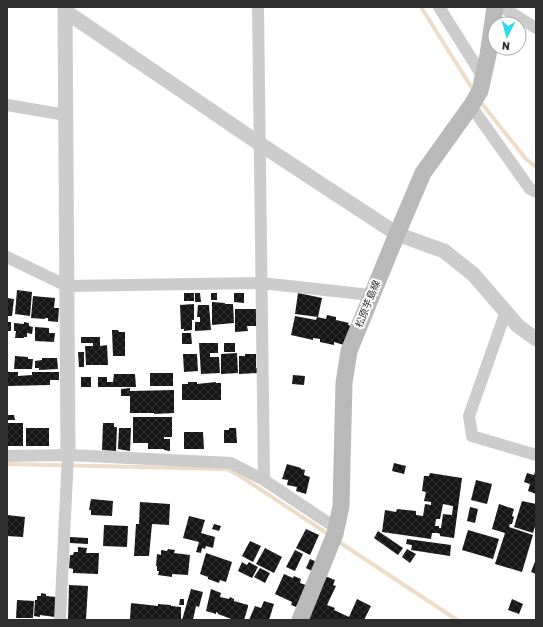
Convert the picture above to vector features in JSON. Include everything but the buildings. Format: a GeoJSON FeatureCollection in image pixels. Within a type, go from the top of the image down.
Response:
{"type":"FeatureCollection","features":[{"type":"Feature","properties":{"kind":"main road","name":"松原芋島線"},"geometry":{"type":"LineString","coordinates":[[300,620],[334,535],[341,506],[344,383],[349,351],[423,173],[477,94],[488,55],[494,7]]}},
{"type":"Feature","properties":{"kind":"street"},"geometry":{"type":"LineString","coordinates":[[258,7],[264,480]]}},
{"type":"Feature","properties":{"kind":"street"},"geometry":{"type":"LineString","coordinates":[[439,7],[477,94],[530,189],[536,192]]}},
{"type":"Feature","properties":{"kind":"street"},"geometry":{"type":"LineString","coordinates":[[502,7],[536,28]]}},
{"type":"Feature","properties":{"kind":"street"},"geometry":{"type":"LineString","coordinates":[[63,8],[260,144],[397,234],[444,251],[473,274],[518,326],[536,339]]}},
{"type":"Feature","properties":{"kind":"street"},"geometry":{"type":"LineString","coordinates":[[60,620],[68,461],[66,115],[63,8]]}},
{"type":"Feature","properties":{"kind":"street"},"geometry":{"type":"LineString","coordinates":[[7,105],[66,115]]}},
{"type":"Feature","properties":{"kind":"street"},"geometry":{"type":"LineString","coordinates":[[7,257],[67,286],[261,283],[371,295]]}},
{"type":"Feature","properties":{"kind":"street"},"geometry":{"type":"LineString","coordinates":[[506,311],[469,416],[472,436],[536,455]]}},
{"type":"Feature","properties":{"kind":"street"},"geometry":{"type":"LineString","coordinates":[[7,456],[68,461],[231,463],[264,480],[334,535]]}},
{"type":"Feature","properties":{"kind":"waterway"},"geometry":{"type":"LineString","coordinates":[[421,7],[475,93]]}},
{"type":"Feature","properties":{"kind":"waterway"},"geometry":{"type":"LineString","coordinates":[[479,100],[526,159],[536,167]]}},
{"type":"Feature","properties":{"kind":"waterway"},"geometry":{"type":"LineString","coordinates":[[7,464],[226,469],[237,474],[331,536]]}},
{"type":"Feature","properties":{"kind":"waterway"},"geometry":{"type":"LineString","coordinates":[[336,540],[457,620]]}}]}
